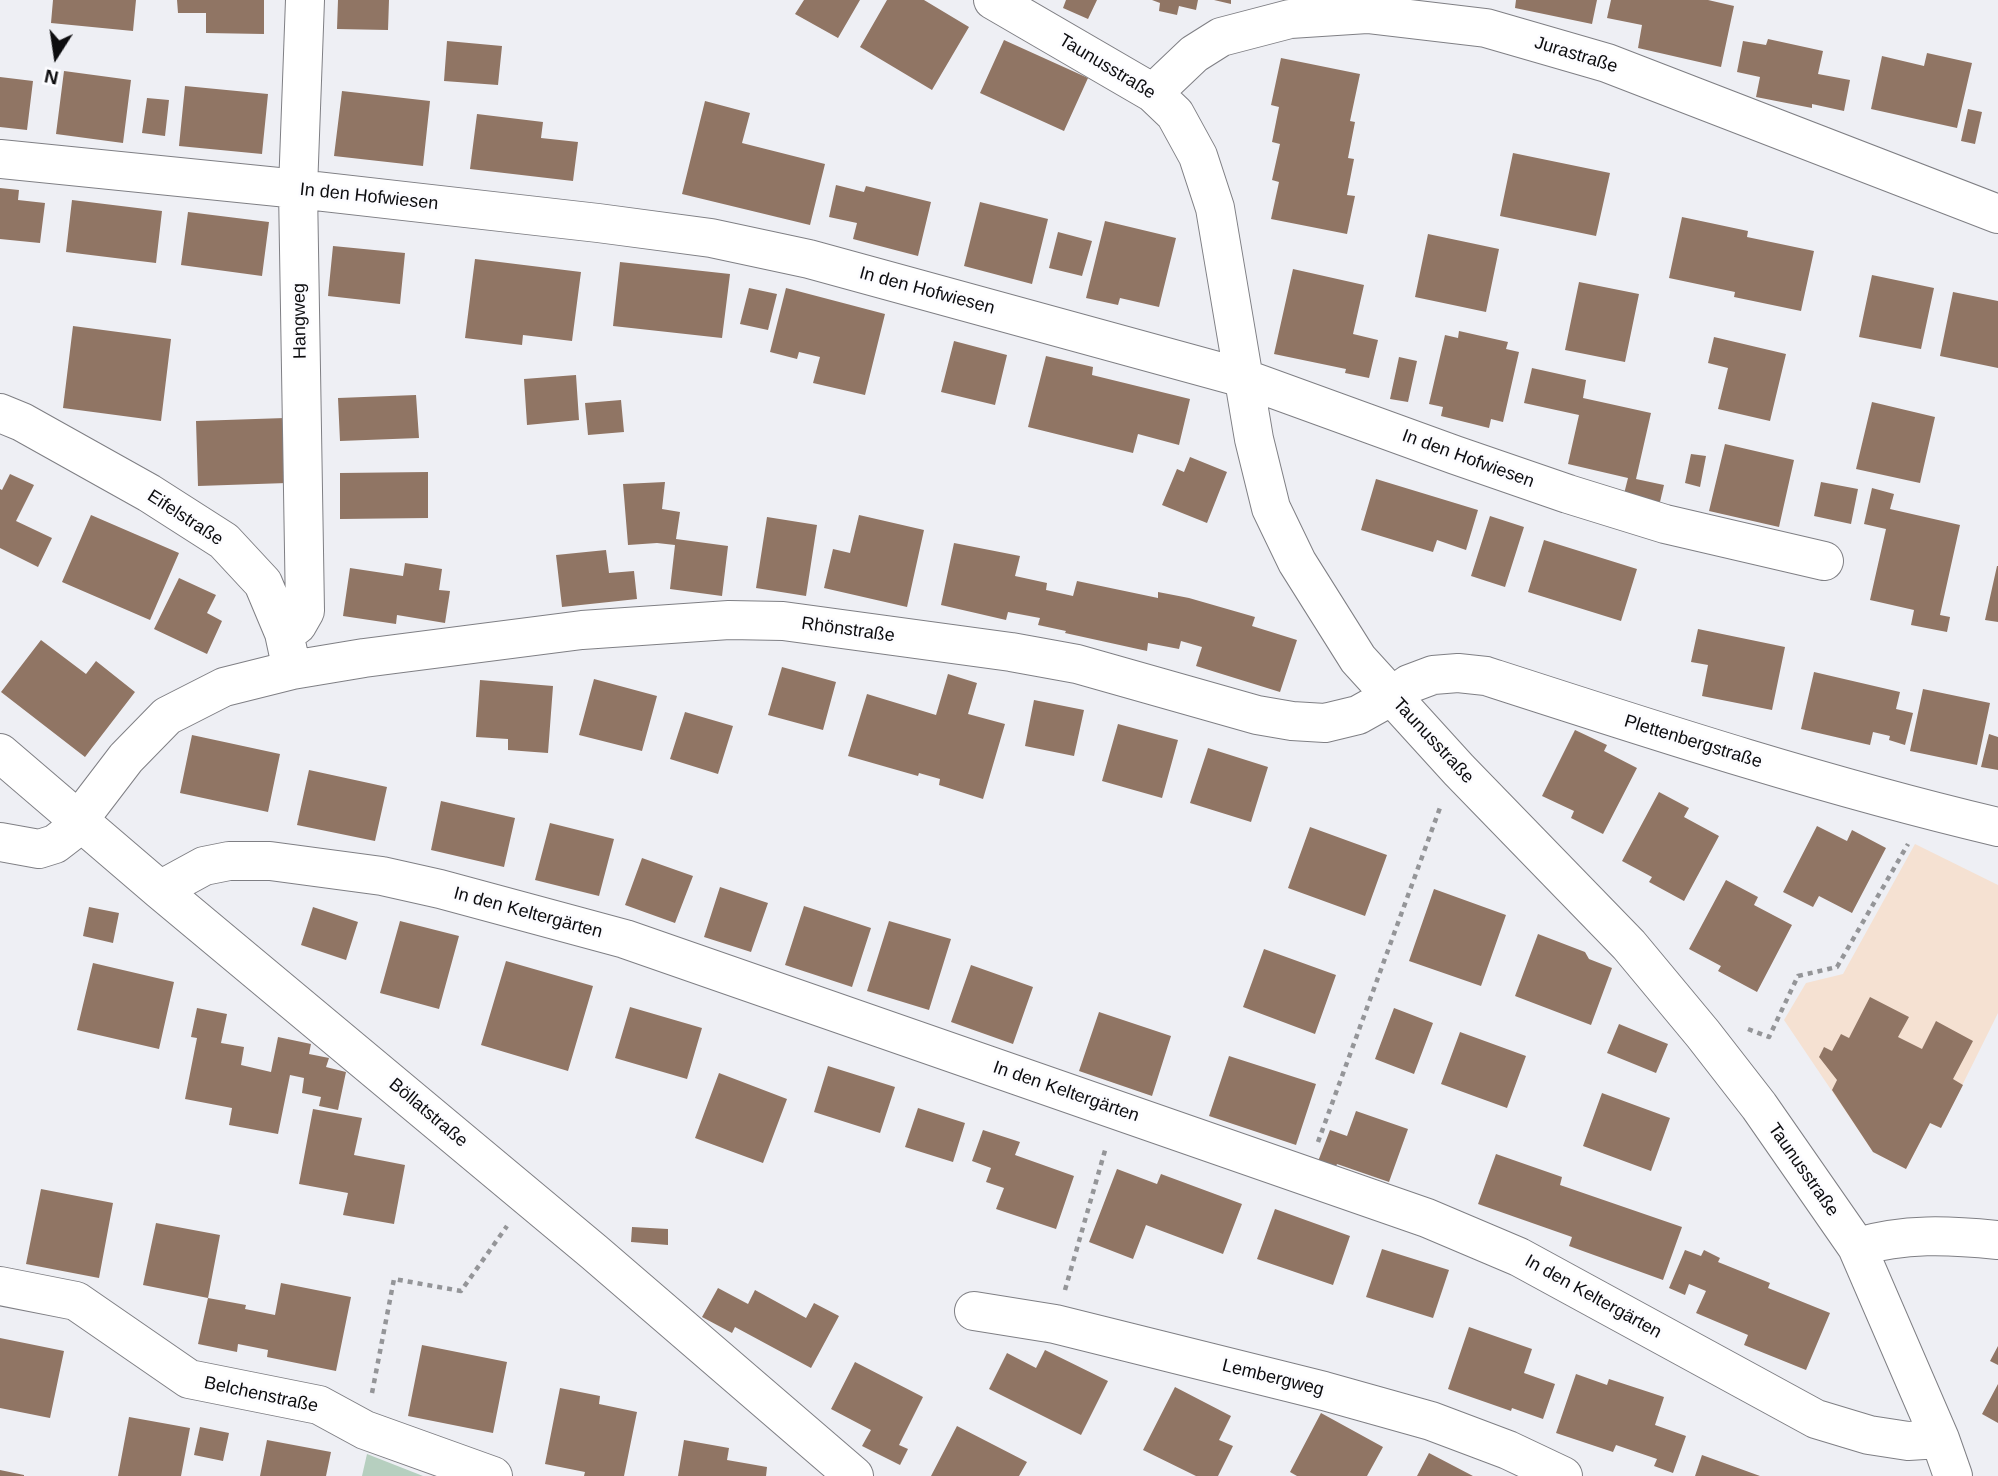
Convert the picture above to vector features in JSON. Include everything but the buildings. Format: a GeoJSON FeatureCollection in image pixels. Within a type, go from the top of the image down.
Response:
{"type":"FeatureCollection","features":[{"type":"Feature","properties":{"kind":"street","name":"Hangweg"},"geometry":{"type":"LineString","coordinates":[[284,633],[296,625],[305,611],[298,189],[305,0]]}},
{"type":"Feature","properties":{"kind":"street","name":"Taunusstraße"},"geometry":{"type":"LineString","coordinates":[[993,0],[1153,93],[1175,114],[1199,156],[1214,208],[1254,439],[1272,509],[1297,562],[1358,659],[1459,770],[1629,945],[1759,1106],[1857,1247],[1940,1439],[1953,1476]]}},
{"type":"Feature","properties":{"kind":"street","name":"Jurastraße"},"geometry":{"type":"LineString","coordinates":[[1153,93],[1195,54],[1221,37],[1290,19],[1367,14],[1486,28],[1607,63],[1998,214]]}},
{"type":"Feature","properties":{"kind":"street","name":"In den Hofwiesen"},"geometry":{"type":"LineString","coordinates":[[0,159],[298,189],[711,238],[809,259],[1243,378],[1580,498],[1665,524],[1824,561]]}},
{"type":"Feature","properties":{"kind":"street","name":"Eifelstraße"},"geometry":{"type":"LineString","coordinates":[[0,413],[22,422],[149,493],[224,541],[263,583],[284,633],[292,670]]}},
{"type":"Feature","properties":{"kind":"street","name":"Rhönstraße"},"geometry":{"type":"LineString","coordinates":[[292,670],[364,657],[582,630],[756,620],[783,621],[1011,652],[1077,664],[1257,715],[1292,721],[1325,723],[1358,715],[1392,696]]}},
{"type":"Feature","properties":{"kind":"street"},"geometry":{"type":"LineString","coordinates":[[0,842],[39,849],[55,844],[68,834],[126,758],[167,716],[225,687],[292,670]]}},
{"type":"Feature","properties":{"kind":"street","name":"Plettenbergstraße"},"geometry":{"type":"LineString","coordinates":[[1392,696],[1409,684],[1433,675],[1458,673],[1486,676],[1764,764],[1998,827]]}},
{"type":"Feature","properties":{"kind":"street","name":"Böllatstraße"},"geometry":{"type":"LineString","coordinates":[[0,752],[78,821],[527,1197],[853,1476]]}},
{"type":"Feature","properties":{"kind":"street","name":"In den Keltergärten"},"geometry":{"type":"LineString","coordinates":[[160,890],[205,866],[229,861],[270,861],[382,876],[625,939],[1427,1217],[1519,1257],[1816,1419],[1882,1437],[1908,1441],[1940,1439]]}},
{"type":"Feature","properties":{"kind":"street"},"geometry":{"type":"LineString","coordinates":[[1857,1247],[1881,1240],[1940,1234],[1998,1240]]}},
{"type":"Feature","properties":{"kind":"street","name":"Belchenstraße"},"geometry":{"type":"LineString","coordinates":[[0,1286],[76,1301],[189,1379],[319,1405],[365,1430],[493,1476]]}},
{"type":"Feature","properties":{"kind":"street","name":"Lembergweg"},"geometry":{"type":"LineString","coordinates":[[974,1311],[1055,1324],[1324,1391],[1431,1421],[1508,1450],[1563,1476]]}},
{"type":"Feature","properties":{"kind":"path"},"geometry":{"type":"LineString","coordinates":[[1306,1175],[1446,791],[1459,770]]}},
{"type":"Feature","properties":{"kind":"path"},"geometry":{"type":"LineString","coordinates":[[1703,1034],[1727,1020],[1769,1037],[1798,976],[1837,967],[1928,810]]}},
{"type":"Feature","properties":{"kind":"path"},"geometry":{"type":"LineString","coordinates":[[1055,1324],[1117,1110]]}},
{"type":"Feature","properties":{"kind":"path"},"geometry":{"type":"LineString","coordinates":[[365,1430],[394,1279],[461,1291],[527,1197]]}},
{"type":"Feature","properties":{"kind":"shaded area"},"geometry":{"type":"Polygon","coordinates":[[[1915,844],[1998,885],[1998,1013],[1941,1128],[1930,1123],[1906,1169],[1873,1152],[1784,1020],[1806,983],[1843,974],[1915,844]]]}},
{"type":"Feature","properties":{"kind":"green space"},"geometry":{"type":"Polygon","coordinates":[[[367,1454],[423,1476],[362,1476],[367,1454]]]}}]}
